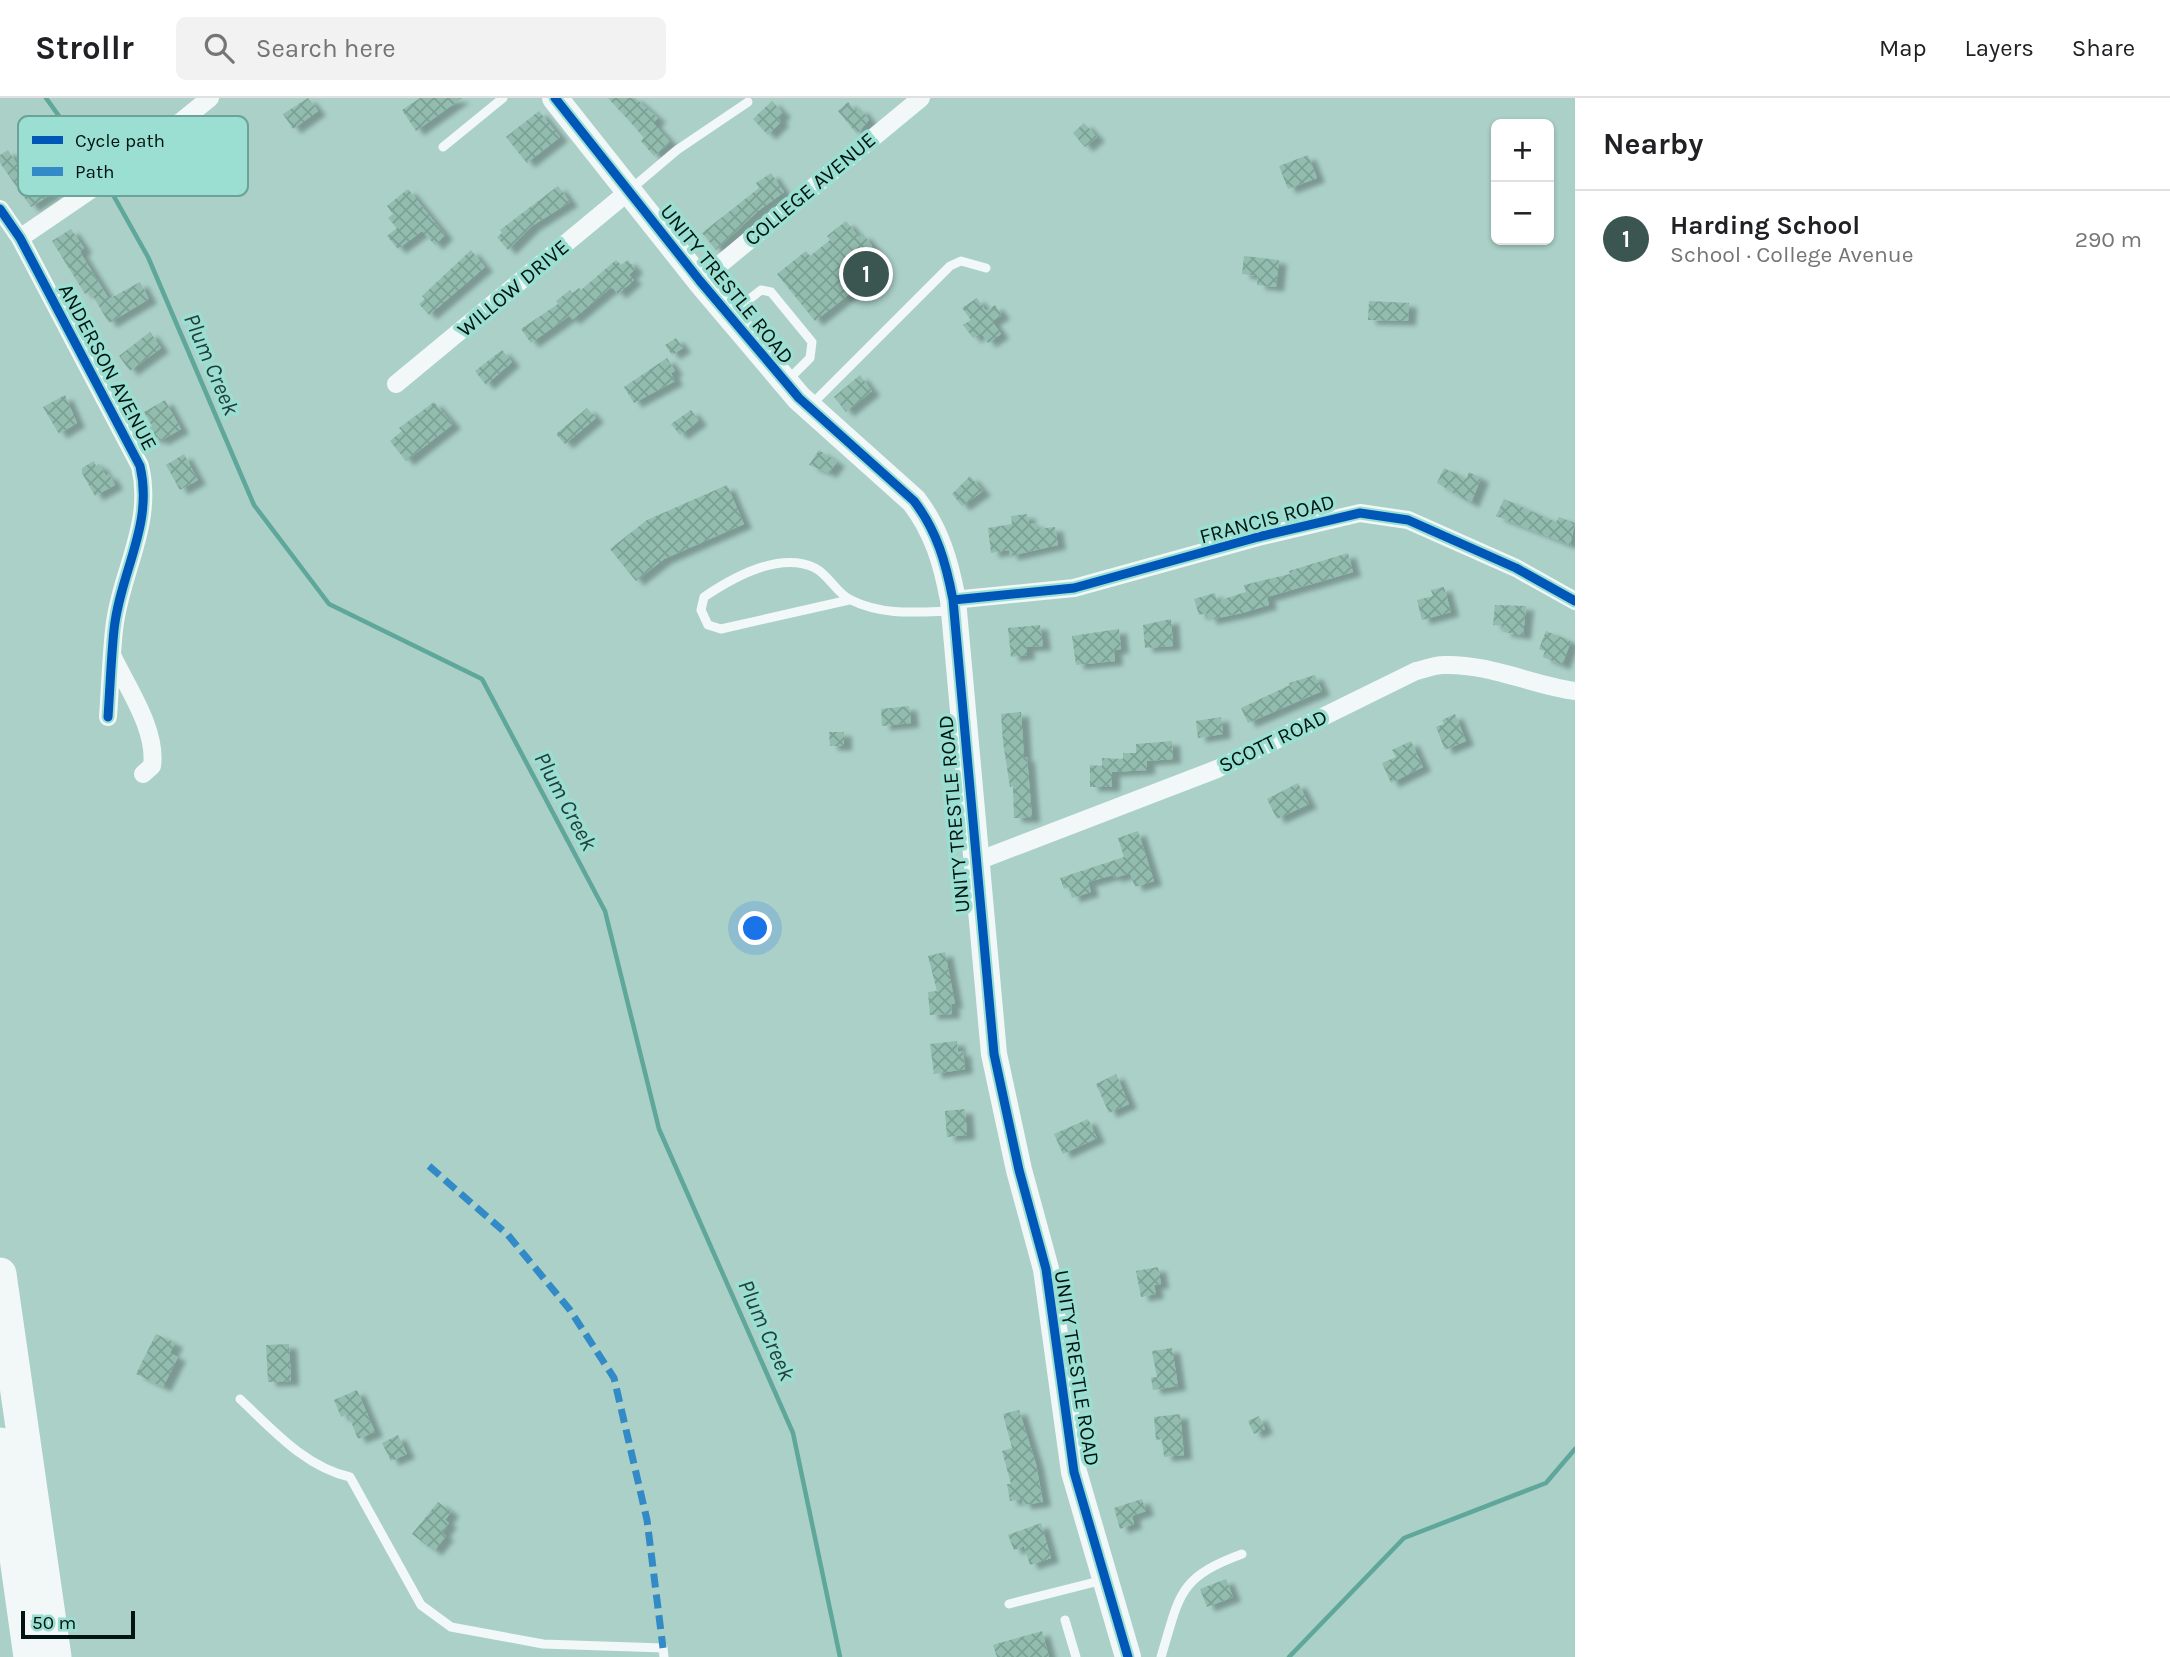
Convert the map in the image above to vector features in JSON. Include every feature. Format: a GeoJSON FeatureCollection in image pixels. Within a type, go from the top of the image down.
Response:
{"type":"FeatureCollection","features":[{"type":"Feature","properties":{"kind":"highway"},"geometry":{"type":"LineString","coordinates":[[0,1274],[55,1657]]}},
{"type":"Feature","properties":{"kind":"highway"},"geometry":{"type":"LineString","coordinates":[[0,1444],[30,1657]]}},
{"type":"Feature","properties":{"kind":"street"},"geometry":{"type":"LineString","coordinates":[[188,116],[210,98]]}},
{"type":"Feature","properties":{"kind":"street","name":"UNITY TRESTLE ROAD"},"geometry":{"type":"LineString","coordinates":[[555,98],[700,281],[786,382],[809,407],[914,501],[928,520],[944,557],[953,606],[994,1054],[1019,1170],[1046,1269],[1074,1472],[1128,1657]]}},
{"type":"Feature","properties":{"kind":"street","name":"COLLEGE AVENUE"},"geometry":{"type":"LineString","coordinates":[[700,281],[921,98]]}},
{"type":"Feature","properties":{"kind":"street","name":"WILLOW DRIVE"},"geometry":{"type":"LineString","coordinates":[[396,384],[629,191]]}},
{"type":"Feature","properties":{"kind":"street"},"geometry":{"type":"LineString","coordinates":[[20,238],[82,196]]}},
{"type":"Feature","properties":{"kind":"street","name":"ANDERSON AVENUE"},"geometry":{"type":"LineString","coordinates":[[0,209],[20,238],[140,466],[145,488],[142,524],[114,630],[108,717]]}},
{"type":"Feature","properties":{"kind":"street","name":"FRANCIS ROAD"},"geometry":{"type":"LineString","coordinates":[[953,606],[1074,588],[1258,537],[1360,513],[1408,520],[1516,568],[1575,601]]}},
{"type":"Feature","properties":{"kind":"street"},"geometry":{"type":"LineString","coordinates":[[113,657],[150,736],[154,753],[152,766],[143,775]]}},
{"type":"Feature","properties":{"kind":"street","name":"SCOTT ROAD"},"geometry":{"type":"LineString","coordinates":[[975,862],[1217,769],[1416,671],[1443,665],[1479,669],[1575,691]]}},
{"type":"Feature","properties":{"kind":"lane"},"geometry":{"type":"LineString","coordinates":[[443,147],[503,98]]}},
{"type":"Feature","properties":{"kind":"lane"},"geometry":{"type":"LineString","coordinates":[[629,191],[677,150],[748,102]]}},
{"type":"Feature","properties":{"kind":"lane"},"geometry":{"type":"LineString","coordinates":[[809,407],[950,266],[961,261],[986,268]]}},
{"type":"Feature","properties":{"kind":"lane"},"geometry":{"type":"LineString","coordinates":[[729,315],[761,290],[771,292],[812,342],[810,358],[786,382]]}},
{"type":"Feature","properties":{"kind":"lane"},"geometry":{"type":"LineString","coordinates":[[849,600],[721,629],[708,625],[701,610],[704,597],[721,586],[772,565],[799,564],[816,568],[849,600],[890,612],[953,606]]}},
{"type":"Feature","properties":{"kind":"lane"},"geometry":{"type":"LineString","coordinates":[[240,1398],[285,1441],[330,1472],[350,1477],[421,1605],[451,1627],[543,1644],[663,1647],[664,1657]]}},
{"type":"Feature","properties":{"kind":"lane"},"geometry":{"type":"LineString","coordinates":[[1161,1657],[1180,1595],[1206,1567],[1242,1554]]}},
{"type":"Feature","properties":{"kind":"lane"},"geometry":{"type":"LineString","coordinates":[[1009,1604],[1104,1580]]}},
{"type":"Feature","properties":{"kind":"lane"},"geometry":{"type":"LineString","coordinates":[[1065,1620],[1076,1657]]}},
{"type":"Feature","properties":{"kind":"building"},"geometry":{"type":"Polygon","coordinates":[[[308,98],[318,111],[293,129],[283,114],[308,98]]]}},
{"type":"Feature","properties":{"kind":"building"},"geometry":{"type":"Polygon","coordinates":[[[420,98],[462,98],[416,131],[402,110],[420,98]]]}},
{"type":"Feature","properties":{"kind":"building"},"geometry":{"type":"Polygon","coordinates":[[[608,98],[635,98],[658,118],[653,123],[670,142],[654,156],[641,141],[644,138],[608,98]]]}},
{"type":"Feature","properties":{"kind":"building"},"geometry":{"type":"Polygon","coordinates":[[[772,101],[783,113],[778,118],[781,122],[768,135],[753,119],[772,101]]]}},
{"type":"Feature","properties":{"kind":"building"},"geometry":{"type":"Polygon","coordinates":[[[848,102],[856,111],[860,108],[869,120],[857,134],[838,111],[848,102]]]}},
{"type":"Feature","properties":{"kind":"building"},"geometry":{"type":"Polygon","coordinates":[[[539,111],[560,137],[527,163],[506,137],[539,111]]]}},
{"type":"Feature","properties":{"kind":"building"},"geometry":{"type":"Polygon","coordinates":[[[1084,123],[1097,137],[1085,147],[1073,133],[1084,123]]]}},
{"type":"Feature","properties":{"kind":"building"},"geometry":{"type":"Polygon","coordinates":[[[8,150],[18,166],[18,189],[0,163],[0,155],[8,150]]]}},
{"type":"Feature","properties":{"kind":"building"},"geometry":{"type":"Polygon","coordinates":[[[1308,155],[1317,178],[1288,189],[1279,166],[1308,155]]]}},
{"type":"Feature","properties":{"kind":"building"},"geometry":{"type":"Polygon","coordinates":[[[771,173],[784,192],[758,211],[716,250],[702,233],[759,188],[756,183],[771,173]]]}},
{"type":"Feature","properties":{"kind":"building"},"geometry":{"type":"Polygon","coordinates":[[[558,186],[570,202],[532,226],[508,250],[497,237],[502,233],[500,230],[558,186]]]}},
{"type":"Feature","properties":{"kind":"building"},"geometry":{"type":"Polygon","coordinates":[[[408,189],[445,235],[435,245],[422,231],[398,249],[387,236],[397,228],[388,218],[393,214],[387,206],[408,189]]]}},
{"type":"Feature","properties":{"kind":"building"},"geometry":{"type":"Polygon","coordinates":[[[23,196],[48,196],[31,207],[23,196]]]}},
{"type":"Feature","properties":{"kind":"building"},"geometry":{"type":"Polygon","coordinates":[[[846,221],[859,237],[863,234],[879,255],[858,271],[866,281],[815,321],[777,274],[806,251],[810,256],[830,240],[827,236],[846,221]]]}},
{"type":"Feature","properties":{"kind":"building"},"geometry":{"type":"Polygon","coordinates":[[[71,229],[84,248],[80,252],[109,299],[140,282],[149,299],[109,323],[90,291],[85,294],[52,241],[71,229]]]}},
{"type":"Feature","properties":{"kind":"building"},"geometry":{"type":"Polygon","coordinates":[[[471,250],[485,267],[429,315],[419,304],[425,299],[422,296],[471,250]]]}},
{"type":"Feature","properties":{"kind":"building"},"geometry":{"type":"Polygon","coordinates":[[[1244,256],[1279,260],[1276,287],[1257,285],[1258,276],[1242,274],[1244,256]]]}},
{"type":"Feature","properties":{"kind":"building"},"geometry":{"type":"Polygon","coordinates":[[[616,260],[621,265],[628,260],[635,269],[629,275],[634,280],[618,294],[613,288],[609,289],[572,320],[569,316],[531,343],[521,329],[558,304],[556,301],[570,290],[572,293],[579,288],[581,290],[616,260]]]}},
{"type":"Feature","properties":{"kind":"building"},"geometry":{"type":"Polygon","coordinates":[[[977,298],[986,311],[995,305],[1002,315],[992,321],[1001,334],[988,343],[981,333],[973,338],[963,325],[971,320],[962,308],[977,298]]]}},
{"type":"Feature","properties":{"kind":"building"},"geometry":{"type":"Polygon","coordinates":[[[1369,301],[1409,303],[1408,321],[1368,320],[1369,301]]]}},
{"type":"Feature","properties":{"kind":"building"},"geometry":{"type":"Polygon","coordinates":[[[150,332],[161,348],[130,371],[119,356],[150,332]]]}},
{"type":"Feature","properties":{"kind":"building"},"geometry":{"type":"Polygon","coordinates":[[[676,338],[683,348],[672,355],[665,345],[676,338]]]}},
{"type":"Feature","properties":{"kind":"building"},"geometry":{"type":"Polygon","coordinates":[[[502,350],[512,362],[486,385],[475,371],[502,350]]]}},
{"type":"Feature","properties":{"kind":"building"},"geometry":{"type":"Polygon","coordinates":[[[667,358],[675,371],[671,373],[675,381],[634,403],[624,387],[667,358]]]}},
{"type":"Feature","properties":{"kind":"building"},"geometry":{"type":"Polygon","coordinates":[[[860,375],[872,391],[846,412],[834,397],[860,375]]]}},
{"type":"Feature","properties":{"kind":"building"},"geometry":{"type":"Polygon","coordinates":[[[65,395],[77,423],[59,434],[43,407],[65,395]]]}},
{"type":"Feature","properties":{"kind":"building"},"geometry":{"type":"Polygon","coordinates":[[[165,400],[181,429],[160,441],[158,437],[154,440],[148,429],[152,426],[144,412],[165,400]]]}},
{"type":"Feature","properties":{"kind":"building"},"geometry":{"type":"Polygon","coordinates":[[[434,402],[453,424],[406,461],[390,441],[402,431],[399,428],[434,402]]]}},
{"type":"Feature","properties":{"kind":"building"},"geometry":{"type":"Polygon","coordinates":[[[587,408],[596,418],[565,444],[556,434],[587,408]]]}},
{"type":"Feature","properties":{"kind":"building"},"geometry":{"type":"Polygon","coordinates":[[[691,410],[699,421],[680,435],[671,424],[691,410]]]}},
{"type":"Feature","properties":{"kind":"building"},"geometry":{"type":"Polygon","coordinates":[[[819,450],[837,462],[829,473],[809,465],[819,450]]]}},
{"type":"Feature","properties":{"kind":"building"},"geometry":{"type":"Polygon","coordinates":[[[184,454],[198,480],[180,490],[166,465],[184,454]]]}},
{"type":"Feature","properties":{"kind":"building"},"geometry":{"type":"Polygon","coordinates":[[[94,461],[106,476],[109,474],[115,485],[95,496],[82,473],[82,468],[94,461]]]}},
{"type":"Feature","properties":{"kind":"building"},"geometry":{"type":"Polygon","coordinates":[[[1444,468],[1466,479],[1469,472],[1481,478],[1471,503],[1437,483],[1444,468]]]}},
{"type":"Feature","properties":{"kind":"building"},"geometry":{"type":"Polygon","coordinates":[[[970,476],[983,491],[962,506],[952,494],[970,476]]]}},
{"type":"Feature","properties":{"kind":"building"},"geometry":{"type":"Polygon","coordinates":[[[727,485],[744,524],[664,559],[636,581],[610,549],[647,520],[727,485]]]}},
{"type":"Feature","properties":{"kind":"building"},"geometry":{"type":"Polygon","coordinates":[[[1504,499],[1556,522],[1559,517],[1575,523],[1570,545],[1496,516],[1504,499]]]}},
{"type":"Feature","properties":{"kind":"building"},"geometry":{"type":"Polygon","coordinates":[[[1027,514],[1029,524],[1036,523],[1037,529],[1055,527],[1058,545],[1010,556],[1009,550],[991,553],[988,528],[1012,524],[1011,516],[1027,514]]]}},
{"type":"Feature","properties":{"kind":"building"},"geometry":{"type":"Polygon","coordinates":[[[1348,553],[1353,572],[1267,597],[1269,605],[1242,613],[1209,620],[1207,613],[1199,615],[1194,599],[1215,593],[1217,601],[1246,592],[1244,585],[1290,574],[1289,571],[1348,553]]]}},
{"type":"Feature","properties":{"kind":"building"},"geometry":{"type":"Polygon","coordinates":[[[1444,587],[1451,612],[1422,620],[1417,600],[1433,596],[1431,590],[1444,587]]]}},
{"type":"Feature","properties":{"kind":"building"},"geometry":{"type":"Polygon","coordinates":[[[1495,605],[1526,606],[1523,635],[1503,632],[1504,626],[1493,625],[1495,605]]]}},
{"type":"Feature","properties":{"kind":"building"},"geometry":{"type":"Polygon","coordinates":[[[1171,619],[1173,646],[1145,648],[1143,625],[1171,619]]]}},
{"type":"Feature","properties":{"kind":"building"},"geometry":{"type":"Polygon","coordinates":[[[1040,625],[1043,646],[1026,647],[1027,655],[1011,657],[1008,628],[1040,625]]]}},
{"type":"Feature","properties":{"kind":"building"},"geometry":{"type":"Polygon","coordinates":[[[1119,629],[1121,649],[1114,650],[1115,661],[1076,665],[1072,636],[1119,629]]]}},
{"type":"Feature","properties":{"kind":"building"},"geometry":{"type":"Polygon","coordinates":[[[1546,631],[1571,641],[1562,665],[1543,657],[1545,651],[1539,649],[1546,631]]]}},
{"type":"Feature","properties":{"kind":"building"},"geometry":{"type":"Polygon","coordinates":[[[1315,675],[1322,691],[1248,723],[1241,708],[1290,685],[1289,683],[1315,675]]]}},
{"type":"Feature","properties":{"kind":"building"},"geometry":{"type":"Polygon","coordinates":[[[909,706],[911,723],[882,726],[881,709],[909,706]]]}},
{"type":"Feature","properties":{"kind":"building"},"geometry":{"type":"Polygon","coordinates":[[[1021,712],[1032,818],[1014,818],[1013,786],[1010,787],[1003,742],[1001,714],[1021,712]]]}},
{"type":"Feature","properties":{"kind":"building"},"geometry":{"type":"Polygon","coordinates":[[[1455,714],[1466,741],[1445,750],[1436,727],[1444,724],[1442,720],[1455,714]]]}},
{"type":"Feature","properties":{"kind":"building"},"geometry":{"type":"Polygon","coordinates":[[[1221,717],[1223,734],[1198,738],[1196,721],[1221,717]]]}},
{"type":"Feature","properties":{"kind":"building"},"geometry":{"type":"Polygon","coordinates":[[[829,732],[844,732],[844,746],[830,746],[829,732]]]}},
{"type":"Feature","properties":{"kind":"building"},"geometry":{"type":"Polygon","coordinates":[[[1172,741],[1173,759],[1147,761],[1147,770],[1112,772],[1112,787],[1090,787],[1090,765],[1102,766],[1102,758],[1123,759],[1123,753],[1136,753],[1136,744],[1172,741]]]}},
{"type":"Feature","properties":{"kind":"building"},"geometry":{"type":"Polygon","coordinates":[[[1411,741],[1423,767],[1391,783],[1382,763],[1396,757],[1392,750],[1411,741]]]}},
{"type":"Feature","properties":{"kind":"building"},"geometry":{"type":"Polygon","coordinates":[[[1298,783],[1309,804],[1277,819],[1267,799],[1298,783]]]}},
{"type":"Feature","properties":{"kind":"building"},"geometry":{"type":"Polygon","coordinates":[[[1138,831],[1154,881],[1135,887],[1130,873],[1114,878],[1113,875],[1088,882],[1091,892],[1072,898],[1069,887],[1064,889],[1060,878],[1124,857],[1118,838],[1138,831]]]}},
{"type":"Feature","properties":{"kind":"building"},"geometry":{"type":"Polygon","coordinates":[[[945,952],[955,1004],[951,1004],[952,1014],[930,1015],[928,992],[937,991],[928,956],[945,952]]]}},
{"type":"Feature","properties":{"kind":"building"},"geometry":{"type":"Polygon","coordinates":[[[957,1041],[958,1052],[963,1051],[965,1069],[934,1074],[930,1044],[957,1041]]]}},
{"type":"Feature","properties":{"kind":"building"},"geometry":{"type":"Polygon","coordinates":[[[1116,1074],[1129,1104],[1109,1113],[1096,1084],[1116,1074]]]}},
{"type":"Feature","properties":{"kind":"building"},"geometry":{"type":"Polygon","coordinates":[[[965,1109],[967,1135],[947,1137],[945,1111],[965,1109]]]}},
{"type":"Feature","properties":{"kind":"building"},"geometry":{"type":"Polygon","coordinates":[[[1088,1119],[1097,1138],[1063,1154],[1054,1134],[1088,1119]]]}},
{"type":"Feature","properties":{"kind":"building"},"geometry":{"type":"Polygon","coordinates":[[[1158,1267],[1161,1284],[1154,1285],[1156,1294],[1141,1297],[1136,1271],[1158,1267]]]}},
{"type":"Feature","properties":{"kind":"building"},"geometry":{"type":"Polygon","coordinates":[[[156,1334],[175,1343],[170,1353],[178,1357],[163,1387],[136,1374],[156,1334]]]}},
{"type":"Feature","properties":{"kind":"building"},"geometry":{"type":"Polygon","coordinates":[[[289,1344],[291,1381],[268,1382],[266,1345],[289,1344]]]}},
{"type":"Feature","properties":{"kind":"building"},"geometry":{"type":"Polygon","coordinates":[[[1172,1348],[1178,1386],[1153,1390],[1151,1378],[1157,1377],[1152,1351],[1172,1348]]]}},
{"type":"Feature","properties":{"kind":"building"},"geometry":{"type":"Polygon","coordinates":[[[357,1390],[375,1432],[358,1439],[348,1414],[341,1417],[334,1400],[357,1390]]]}},
{"type":"Feature","properties":{"kind":"building"},"geometry":{"type":"Polygon","coordinates":[[[1019,1410],[1036,1464],[1043,1502],[1023,1505],[1022,1499],[1010,1501],[1007,1484],[1011,1484],[1002,1451],[1012,1448],[1003,1414],[1019,1410]]]}},
{"type":"Feature","properties":{"kind":"building"},"geometry":{"type":"Polygon","coordinates":[[[1180,1414],[1184,1455],[1164,1457],[1162,1439],[1156,1440],[1154,1417],[1180,1414]]]}},
{"type":"Feature","properties":{"kind":"building"},"geometry":{"type":"Polygon","coordinates":[[[1259,1416],[1265,1429],[1254,1434],[1248,1421],[1259,1416]]]}},
{"type":"Feature","properties":{"kind":"building"},"geometry":{"type":"Polygon","coordinates":[[[398,1435],[407,1454],[391,1461],[382,1443],[398,1435]]]}},
{"type":"Feature","properties":{"kind":"building"},"geometry":{"type":"Polygon","coordinates":[[[1142,1499],[1146,1511],[1132,1516],[1134,1524],[1120,1529],[1114,1508],[1142,1499]]]}},
{"type":"Feature","properties":{"kind":"building"},"geometry":{"type":"Polygon","coordinates":[[[438,1502],[451,1512],[445,1520],[449,1523],[442,1533],[446,1536],[434,1551],[412,1534],[438,1502]]]}},
{"type":"Feature","properties":{"kind":"building"},"geometry":{"type":"Polygon","coordinates":[[[1041,1523],[1051,1558],[1030,1565],[1024,1546],[1014,1550],[1008,1535],[1041,1523]]]}},
{"type":"Feature","properties":{"kind":"building"},"geometry":{"type":"Polygon","coordinates":[[[1226,1579],[1233,1597],[1207,1607],[1200,1589],[1226,1579]]]}},
{"type":"Feature","properties":{"kind":"building"},"geometry":{"type":"Polygon","coordinates":[[[1042,1631],[1049,1657],[997,1657],[993,1645],[1042,1631]]]}},
{"type":"Feature","properties":{"kind":"waterway","name":"Plum Creek"},"geometry":{"type":"LineString","coordinates":[[46,98],[59,116]]}},
{"type":"Feature","properties":{"kind":"waterway","name":"Plum Creek"},"geometry":{"type":"LineString","coordinates":[[114,196],[148,257],[254,505],[329,604],[482,679],[605,911],[659,1129],[793,1433],[840,1657]]}},
{"type":"Feature","properties":{"kind":"waterway"},"geometry":{"type":"LineString","coordinates":[[1289,1657],[1404,1538],[1546,1483],[1575,1449]]}},
{"type":"Feature","properties":{"kind":"marked path"},"geometry":{"type":"LineString","coordinates":[[429,1166],[508,1235],[570,1310],[614,1378],[647,1520],[663,1648]]}},
{"type":"Feature","properties":{"kind":"cycle path"},"geometry":{"type":"LineString","coordinates":[[555,98],[700,281],[799,398],[914,501],[940,548],[953,600],[994,1054],[1019,1170],[1046,1269],[1074,1472],[1128,1657]]}},
{"type":"Feature","properties":{"kind":"cycle path"},"geometry":{"type":"LineString","coordinates":[[0,209],[20,238],[140,466],[143,508],[140,529],[117,609],[108,717]]}},
{"type":"Feature","properties":{"kind":"cycle path"},"geometry":{"type":"LineString","coordinates":[[953,600],[1074,588],[1258,537],[1360,513],[1408,520],[1516,568],[1575,601]]}},
{"type":"Feature","properties":{"kind":"place","name":"Harding School"},"geometry":{"type":"Point","coordinates":[866,274]}}]}
